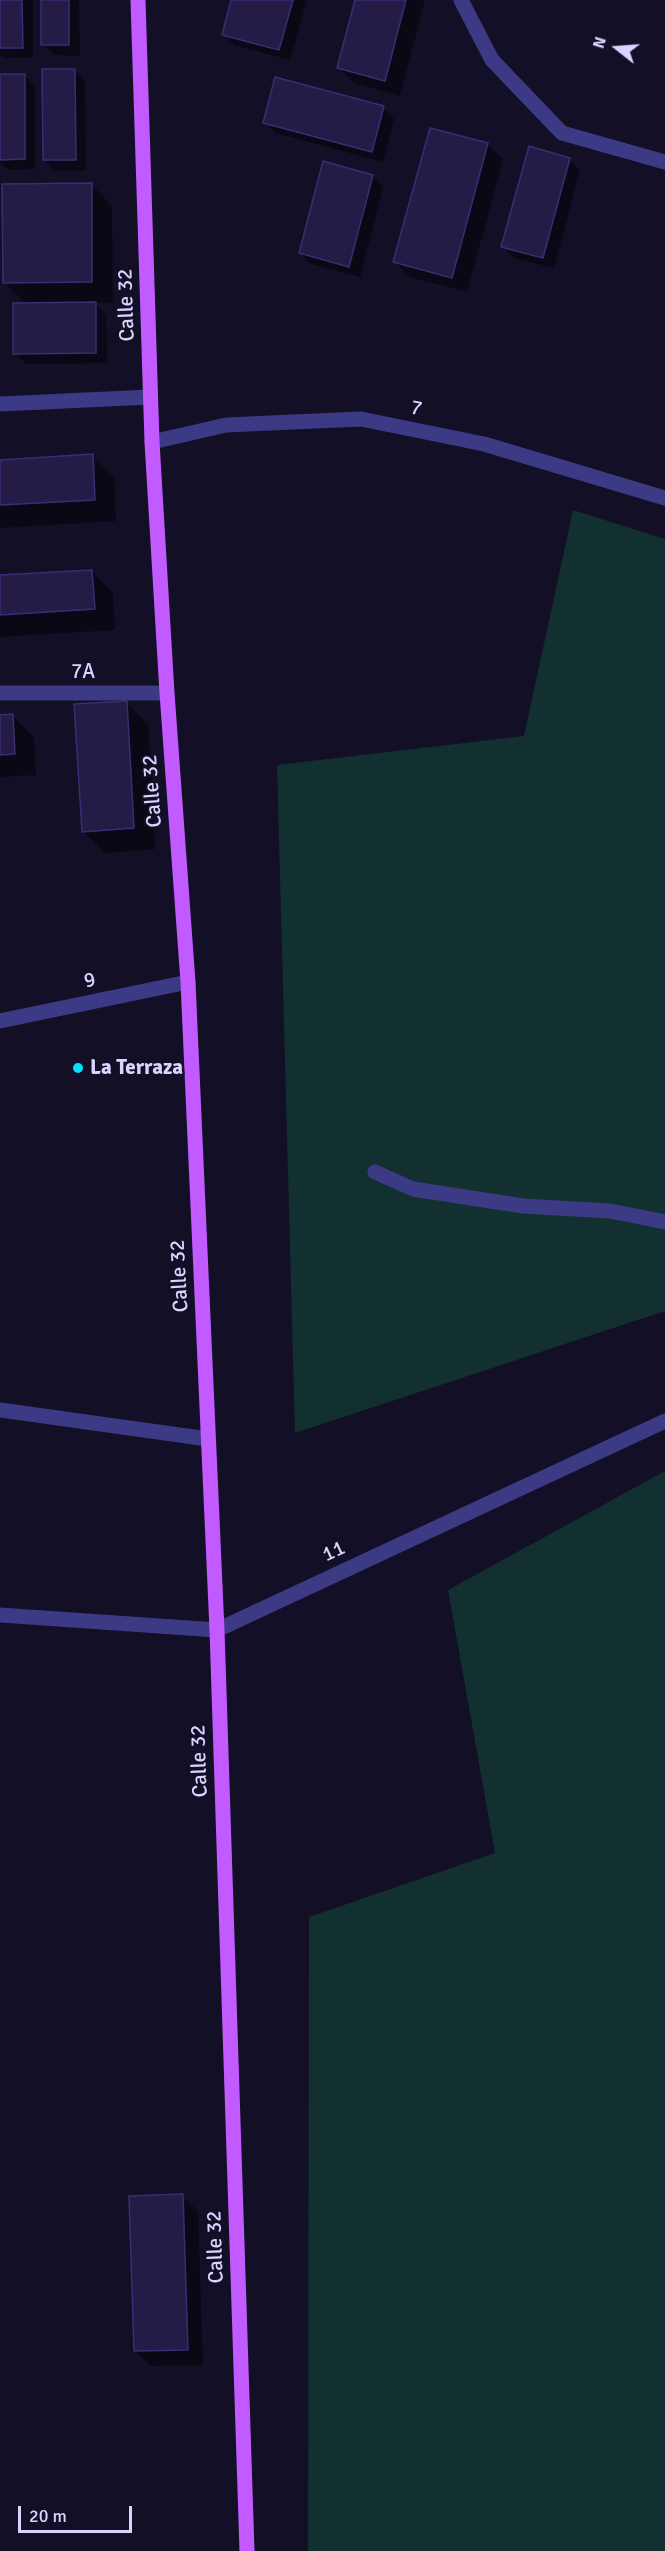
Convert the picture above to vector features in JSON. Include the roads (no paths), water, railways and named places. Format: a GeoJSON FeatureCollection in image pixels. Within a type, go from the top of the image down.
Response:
{"type":"FeatureCollection","features":[{"type":"Feature","properties":{"kind":"main road","name":"Calle 32"},"geometry":{"type":"LineString","coordinates":[[138,0],[152,442],[188,982],[217,1630],[247,2551]]}},
{"type":"Feature","properties":{"kind":"street"},"geometry":{"type":"LineString","coordinates":[[461,0],[492,60],[562,133],[665,162]]}},
{"type":"Feature","properties":{"kind":"street"},"geometry":{"type":"LineString","coordinates":[[0,404],[150,397]]}},
{"type":"Feature","properties":{"kind":"street","name":"7"},"geometry":{"type":"LineString","coordinates":[[152,442],[226,426],[361,419],[484,444],[665,498]]}},
{"type":"Feature","properties":{"kind":"street","name":"7A"},"geometry":{"type":"LineString","coordinates":[[0,693],[167,693]]}},
{"type":"Feature","properties":{"kind":"street","name":"9"},"geometry":{"type":"LineString","coordinates":[[0,1021],[188,982]]}},
{"type":"Feature","properties":{"kind":"street"},"geometry":{"type":"LineString","coordinates":[[375,1172],[413,1189],[523,1206],[610,1211],[665,1222]]}},
{"type":"Feature","properties":{"kind":"street"},"geometry":{"type":"LineString","coordinates":[[0,1410],[208,1439]]}},
{"type":"Feature","properties":{"kind":"street","name":"11"},"geometry":{"type":"LineString","coordinates":[[0,1615],[217,1630],[665,1421]]}},
{"type":"Feature","properties":{"kind":"place","name":"La Terraza"},"geometry":{"type":"Point","coordinates":[78,1068]}}]}
